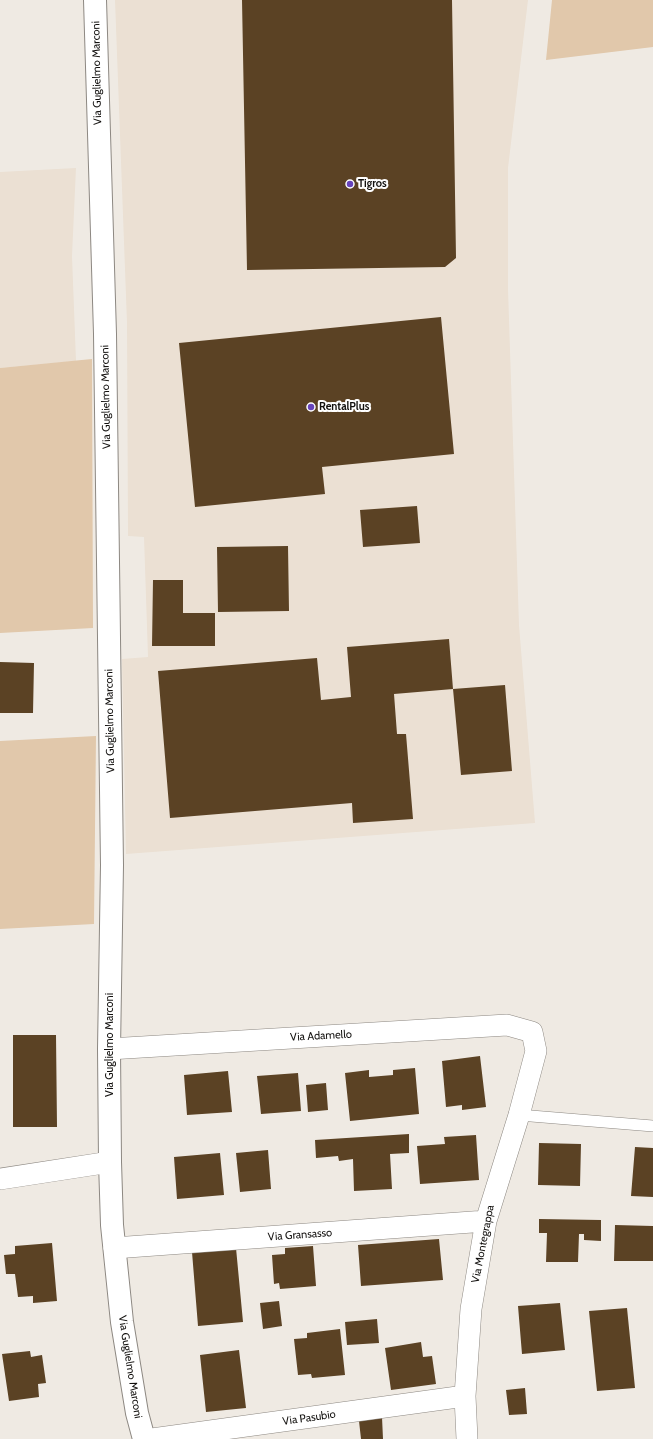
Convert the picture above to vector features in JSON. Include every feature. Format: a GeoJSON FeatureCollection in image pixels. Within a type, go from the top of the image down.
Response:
{"type":"FeatureCollection","features":[{"type":"Feature","properties":{"kind":"street","name":"Via Guglielmo Marconi"},"geometry":{"type":"LineString","coordinates":[[96,0],[105,334],[112,865],[109,1049],[110,1162],[114,1248],[122,1322],[137,1413],[144,1439]]}},
{"type":"Feature","properties":{"kind":"street","name":"Via Adamello"},"geometry":{"type":"LineString","coordinates":[[109,1049],[507,1025],[532,1032]]}},
{"type":"Feature","properties":{"kind":"street","name":"Via Montegrappa"},"geometry":{"type":"LineString","coordinates":[[467,1439],[465,1396],[471,1309],[486,1221],[519,1115],[536,1051],[532,1032]]}},
{"type":"Feature","properties":{"kind":"street"},"geometry":{"type":"LineString","coordinates":[[0,1179],[110,1162]]}},
{"type":"Feature","properties":{"kind":"street","name":"Via Gransasso"},"geometry":{"type":"LineString","coordinates":[[114,1248],[486,1221]]}},
{"type":"Feature","properties":{"kind":"street","name":"Via Pasubio"},"geometry":{"type":"LineString","coordinates":[[152,1439],[465,1396]]}},
{"type":"Feature","properties":{"kind":"lane"},"geometry":{"type":"LineString","coordinates":[[519,1115],[653,1126]]}},
{"type":"Feature","properties":{"kind":"shaded area"},"geometry":{"type":"Polygon","coordinates":[[[115,0],[528,0],[508,168],[508,289],[519,625],[535,823],[126,854],[122,659],[148,657],[144,537],[128,536],[127,323],[115,0]]]}},
{"type":"Feature","properties":{"kind":"shaded area"},"geometry":{"type":"Polygon","coordinates":[[[552,0],[653,0],[653,47],[546,60],[552,0]]]}},
{"type":"Feature","properties":{"kind":"shaded area"},"geometry":{"type":"Polygon","coordinates":[[[76,168],[72,256],[76,361],[0,368],[0,172],[76,168]]]}},
{"type":"Feature","properties":{"kind":"shaded area"},"geometry":{"type":"Polygon","coordinates":[[[92,359],[93,628],[0,633],[0,368],[92,359]]]}},
{"type":"Feature","properties":{"kind":"shaded area"},"geometry":{"type":"Polygon","coordinates":[[[96,736],[94,924],[0,929],[0,741],[96,736]]]}},
{"type":"Feature","properties":{"kind":"building","name":"Tigros"},"geometry":{"type":"Polygon","coordinates":[[[242,0],[452,0],[456,258],[445,267],[247,270],[242,0]]]}},
{"type":"Feature","properties":{"kind":"building"},"geometry":{"type":"Polygon","coordinates":[[[441,317],[454,454],[322,467],[325,494],[195,507],[179,343],[441,317]]]}},
{"type":"Feature","properties":{"kind":"building"},"geometry":{"type":"Polygon","coordinates":[[[417,506],[420,543],[363,547],[360,510],[417,506]]]}},
{"type":"Feature","properties":{"kind":"building"},"geometry":{"type":"Polygon","coordinates":[[[288,546],[289,611],[218,612],[217,547],[288,546]]]}},
{"type":"Feature","properties":{"kind":"building"},"geometry":{"type":"Polygon","coordinates":[[[153,580],[183,580],[183,613],[215,613],[215,646],[152,646],[153,580]]]}},
{"type":"Feature","properties":{"kind":"building"},"geometry":{"type":"Polygon","coordinates":[[[449,639],[453,689],[394,694],[397,734],[406,734],[413,819],[353,823],[352,803],[170,818],[158,671],[317,658],[321,700],[351,697],[347,647],[449,639]]]}},
{"type":"Feature","properties":{"kind":"building"},"geometry":{"type":"Polygon","coordinates":[[[0,662],[34,663],[33,713],[0,713],[0,662]]]}},
{"type":"Feature","properties":{"kind":"building"},"geometry":{"type":"Polygon","coordinates":[[[505,685],[512,771],[461,775],[453,689],[505,685]]]}},
{"type":"Feature","properties":{"kind":"building"},"geometry":{"type":"Polygon","coordinates":[[[13,1035],[56,1035],[57,1127],[13,1127],[13,1035]]]}},
{"type":"Feature","properties":{"kind":"building"},"geometry":{"type":"Polygon","coordinates":[[[480,1056],[486,1107],[462,1110],[462,1105],[446,1107],[442,1061],[480,1056]]]}},
{"type":"Feature","properties":{"kind":"building"},"geometry":{"type":"Polygon","coordinates":[[[415,1068],[419,1114],[350,1121],[345,1073],[369,1070],[369,1077],[393,1075],[393,1070],[415,1068]]]}},
{"type":"Feature","properties":{"kind":"building"},"geometry":{"type":"Polygon","coordinates":[[[228,1071],[232,1112],[187,1115],[184,1075],[228,1071]]]}},
{"type":"Feature","properties":{"kind":"building"},"geometry":{"type":"Polygon","coordinates":[[[298,1073],[301,1111],[261,1114],[257,1076],[298,1073]]]}},
{"type":"Feature","properties":{"kind":"building"},"geometry":{"type":"Polygon","coordinates":[[[326,1083],[328,1110],[308,1112],[306,1085],[326,1083]]]}},
{"type":"Feature","properties":{"kind":"building"},"geometry":{"type":"Polygon","coordinates":[[[409,1134],[409,1153],[390,1154],[392,1189],[354,1191],[353,1159],[339,1161],[338,1156],[316,1158],[315,1140],[409,1134]]]}},
{"type":"Feature","properties":{"kind":"building"},"geometry":{"type":"Polygon","coordinates":[[[476,1135],[479,1180],[420,1184],[417,1146],[445,1144],[444,1137],[476,1135]]]}},
{"type":"Feature","properties":{"kind":"building"},"geometry":{"type":"Polygon","coordinates":[[[539,1143],[581,1144],[580,1186],[538,1185],[539,1143]]]}},
{"type":"Feature","properties":{"kind":"building"},"geometry":{"type":"Polygon","coordinates":[[[635,1147],[653,1148],[653,1197],[631,1196],[635,1147]]]}},
{"type":"Feature","properties":{"kind":"building"},"geometry":{"type":"Polygon","coordinates":[[[268,1150],[271,1189],[240,1192],[236,1153],[268,1150]]]}},
{"type":"Feature","properties":{"kind":"building"},"geometry":{"type":"Polygon","coordinates":[[[220,1153],[224,1195],[177,1199],[174,1157],[220,1153]]]}},
{"type":"Feature","properties":{"kind":"building"},"geometry":{"type":"Polygon","coordinates":[[[539,1219],[601,1220],[601,1241],[584,1240],[584,1234],[579,1234],[578,1262],[546,1262],[547,1233],[539,1233],[539,1219]]]}},
{"type":"Feature","properties":{"kind":"building"},"geometry":{"type":"Polygon","coordinates":[[[615,1225],[653,1226],[653,1261],[614,1261],[615,1225]]]}},
{"type":"Feature","properties":{"kind":"building"},"geometry":{"type":"Polygon","coordinates":[[[439,1239],[443,1280],[361,1286],[358,1245],[439,1239]]]}},
{"type":"Feature","properties":{"kind":"building"},"geometry":{"type":"Polygon","coordinates":[[[52,1243],[57,1301],[33,1303],[33,1296],[18,1297],[15,1274],[6,1274],[4,1255],[15,1254],[15,1246],[52,1243]]]}},
{"type":"Feature","properties":{"kind":"building"},"geometry":{"type":"Polygon","coordinates":[[[313,1246],[316,1286],[280,1289],[279,1283],[274,1284],[272,1255],[285,1254],[285,1248],[313,1246]]]}},
{"type":"Feature","properties":{"kind":"building"},"geometry":{"type":"Polygon","coordinates":[[[236,1248],[243,1322],[198,1326],[192,1252],[236,1248]]]}},
{"type":"Feature","properties":{"kind":"building"},"geometry":{"type":"Polygon","coordinates":[[[279,1301],[282,1326],[263,1329],[260,1303],[279,1301]]]}},
{"type":"Feature","properties":{"kind":"building"},"geometry":{"type":"Polygon","coordinates":[[[560,1303],[565,1350],[522,1354],[518,1306],[560,1303]]]}},
{"type":"Feature","properties":{"kind":"building"},"geometry":{"type":"Polygon","coordinates":[[[627,1308],[635,1388],[597,1391],[589,1311],[627,1308]]]}},
{"type":"Feature","properties":{"kind":"building"},"geometry":{"type":"Polygon","coordinates":[[[377,1319],[379,1343],[347,1345],[345,1322],[377,1319]]]}},
{"type":"Feature","properties":{"kind":"building"},"geometry":{"type":"Polygon","coordinates":[[[340,1329],[345,1375],[312,1378],[311,1374],[298,1375],[294,1339],[307,1338],[307,1333],[340,1329]]]}},
{"type":"Feature","properties":{"kind":"building"},"geometry":{"type":"Polygon","coordinates":[[[421,1342],[423,1357],[432,1356],[436,1384],[391,1390],[385,1348],[421,1342]]]}},
{"type":"Feature","properties":{"kind":"building"},"geometry":{"type":"Polygon","coordinates":[[[239,1350],[246,1408],[206,1412],[200,1355],[239,1350]]]}},
{"type":"Feature","properties":{"kind":"building"},"geometry":{"type":"Polygon","coordinates":[[[30,1351],[31,1357],[42,1355],[46,1383],[38,1384],[39,1397],[9,1401],[2,1354],[30,1351]]]}},
{"type":"Feature","properties":{"kind":"building"},"geometry":{"type":"Polygon","coordinates":[[[525,1388],[527,1414],[509,1415],[506,1390],[525,1388]]]}},
{"type":"Feature","properties":{"kind":"building"},"geometry":{"type":"Polygon","coordinates":[[[382,1417],[383,1439],[361,1439],[359,1421],[382,1417]]]}},
{"type":"Feature","properties":{"kind":"place","name":"Tigros"},"geometry":{"type":"Point","coordinates":[350,184]}},
{"type":"Feature","properties":{"kind":"place","name":"RentalPlus"},"geometry":{"type":"Point","coordinates":[311,407]}}]}
